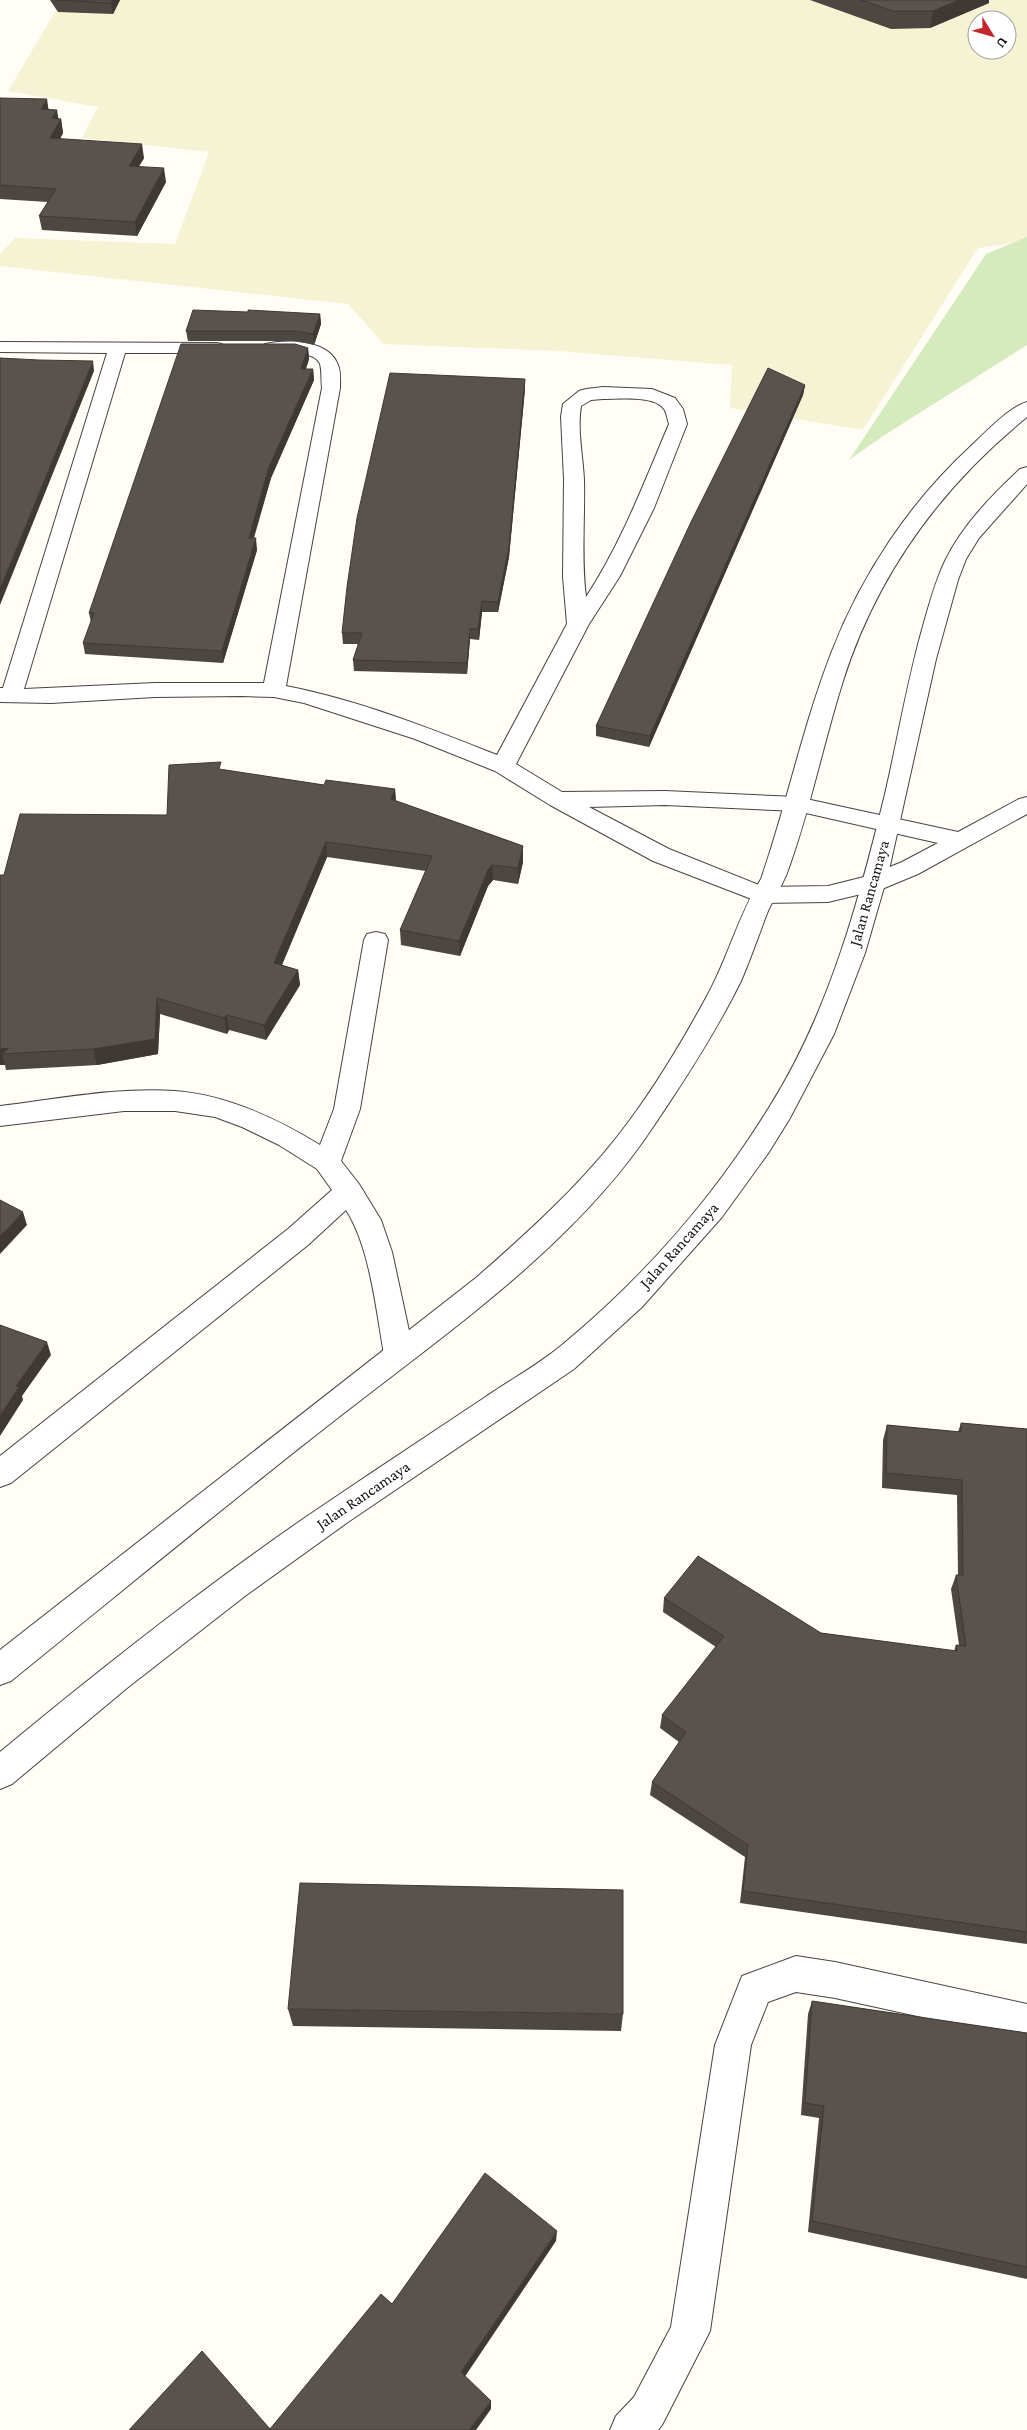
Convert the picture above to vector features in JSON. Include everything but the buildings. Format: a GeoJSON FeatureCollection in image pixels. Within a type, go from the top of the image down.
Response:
{"type":"FeatureCollection","features":[{"type":"Feature","properties":{"kind":"street"},"geometry":{"type":"LineString","coordinates":[[0,347],[117,349],[237,348]]}},
{"type":"Feature","properties":{"kind":"street"},"geometry":{"type":"LineString","coordinates":[[257,348],[296,348],[319,353],[325,356],[329,364],[330,380],[274,690]]}},
{"type":"Feature","properties":{"kind":"street"},"geometry":{"type":"LineString","coordinates":[[117,349],[6,694],[90,695],[155,690],[274,690],[308,697],[423,734],[503,766],[558,800],[661,855],[762,895],[828,894],[874,883],[910,868],[1027,804]]}},
{"type":"Feature","properties":{"kind":"street"},"geometry":{"type":"LineString","coordinates":[[503,766],[578,624],[610,576],[644,508],[678,424],[671,404],[657,396],[636,392],[602,393],[586,396],[572,404],[570,417],[575,511],[573,577],[578,624]]}},
{"type":"Feature","properties":{"kind":"street"},"geometry":{"type":"LineString","coordinates":[[0,1670],[229,1486],[483,1288],[539,1239],[593,1183],[625,1146],[648,1115],[696,1038],[731,974],[762,895],[774,879],[824,705],[843,650],[879,577],[922,510],[954,471],[984,442],[1027,408]]}},
{"type":"Feature","properties":{"kind":"street","name":"Jalan Rancamaya"},"geometry":{"type":"LineString","coordinates":[[0,1772],[106,1683],[217,1598],[314,1528],[570,1355],[644,1285],[695,1232],[739,1173],[782,1109],[831,1009],[849,965],[874,883],[889,824],[928,645],[956,560],[990,511],[1027,473]]}},
{"type":"Feature","properties":{"kind":"street"},"geometry":{"type":"LineString","coordinates":[[558,800],[665,798],[797,804],[962,840]]}},
{"type":"Feature","properties":{"kind":"street"},"geometry":{"type":"LineString","coordinates":[[327,1162],[347,1109],[368,977],[376,940]]}},
{"type":"Feature","properties":{"kind":"street"},"geometry":{"type":"LineString","coordinates":[[0,1116],[124,1101],[176,1101],[217,1108],[251,1120],[288,1138],[327,1162],[366,1220],[378,1252],[399,1354]]}},
{"type":"Feature","properties":{"kind":"street"},"geometry":{"type":"LineString","coordinates":[[0,1474],[298,1236],[348,1191]]}},
{"type":"Feature","properties":{"kind":"street"},"geometry":{"type":"LineString","coordinates":[[630,2430],[648,2411],[690,2331],[733,2045],[755,1989],[796,1974],[835,1980],[1027,2022]]}},
{"type":"Feature","properties":{"kind":"shaded area"},"geometry":{"type":"Polygon","coordinates":[[[62,0],[1027,0],[1027,241],[978,248],[863,430],[730,408],[732,365],[558,351],[384,344],[348,304],[0,266],[0,254],[15,238],[175,244],[209,152],[82,138],[98,107],[8,91],[62,0]]]}},
{"type":"Feature","properties":{"kind":"green space"},"geometry":{"type":"Polygon","coordinates":[[[1027,237],[1027,345],[883,436],[849,460],[986,254],[1027,237]]]}}]}
